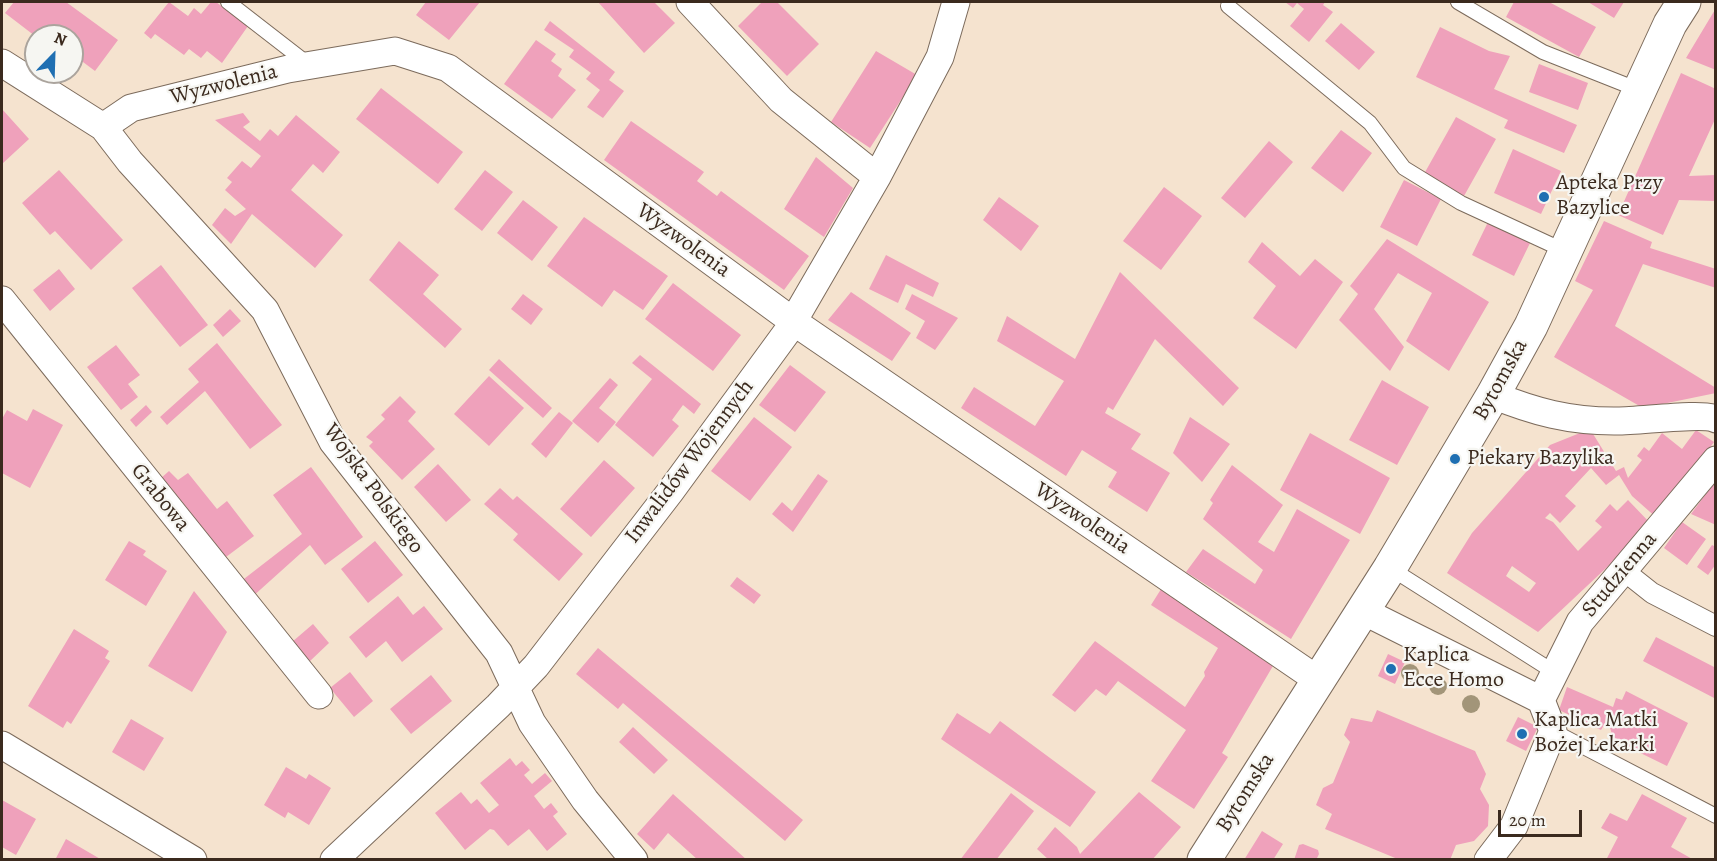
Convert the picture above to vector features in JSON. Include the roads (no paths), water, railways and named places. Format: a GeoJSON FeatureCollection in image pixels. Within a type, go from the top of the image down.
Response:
{"type":"FeatureCollection","features":[{"type":"Feature","properties":{"kind":"street"},"geometry":{"type":"LineString","coordinates":[[690,2],[781,100],[878,177]]}},
{"type":"Feature","properties":{"kind":"street","name":"Inwalidów Wojennych"},"geometry":{"type":"LineString","coordinates":[[334,860],[516,687],[670,492],[794,322],[878,177],[940,57],[956,2]]}},
{"type":"Feature","properties":{"kind":"street","name":"Bytomska"},"geometry":{"type":"LineString","coordinates":[[1204,860],[1390,568],[1493,395],[1531,326],[1670,24],[1684,2]]}},
{"type":"Feature","properties":{"kind":"street","name":"Wyzwolenia"},"geometry":{"type":"LineString","coordinates":[[103,127],[131,108],[309,66],[395,51],[448,68],[794,322],[1318,680]]}},
{"type":"Feature","properties":{"kind":"street"},"geometry":{"type":"LineString","coordinates":[[2,63],[103,127]]}},
{"type":"Feature","properties":{"kind":"street","name":"Wojska Polskiego"},"geometry":{"type":"LineString","coordinates":[[103,127],[130,162],[265,310],[333,442],[499,653],[531,723],[585,800],[634,860]]}},
{"type":"Feature","properties":{"kind":"street","name":"Grabowa"},"geometry":{"type":"LineString","coordinates":[[2,300],[318,695]]}},
{"type":"Feature","properties":{"kind":"street"},"geometry":{"type":"LineString","coordinates":[[1493,395],[1534,412],[1560,417],[1611,421],[1647,421],[1680,417],[1716,419]]}},
{"type":"Feature","properties":{"kind":"street","name":"Studzienna"},"geometry":{"type":"LineString","coordinates":[[1541,700],[1580,622],[1716,460]]}},
{"type":"Feature","properties":{"kind":"street"},"geometry":{"type":"LineString","coordinates":[[1623,570],[1652,593],[1716,626]]}},
{"type":"Feature","properties":{"kind":"street"},"geometry":{"type":"LineString","coordinates":[[1363,611],[1541,700],[1553,731],[1514,826],[1488,860]]}},
{"type":"Feature","properties":{"kind":"street"},"geometry":{"type":"LineString","coordinates":[[2,745],[193,860]]}},
{"type":"Feature","properties":{"kind":"lane"},"geometry":{"type":"LineString","coordinates":[[228,2],[309,66]]}},
{"type":"Feature","properties":{"kind":"lane"},"geometry":{"type":"LineString","coordinates":[[1458,2],[1543,52],[1639,90]]}},
{"type":"Feature","properties":{"kind":"lane"},"geometry":{"type":"LineString","coordinates":[[1228,6],[1370,123],[1404,168],[1461,203],[1565,250]]}},
{"type":"Feature","properties":{"kind":"lane"},"geometry":{"type":"LineString","coordinates":[[1390,568],[1554,672]]}},
{"type":"Feature","properties":{"kind":"lane"},"geometry":{"type":"LineString","coordinates":[[1553,731],[1716,816]]}},
{"type":"Feature","properties":{"kind":"place","name":"Apteka Przy Bazylice"},"geometry":{"type":"Point","coordinates":[1544,197]}},
{"type":"Feature","properties":{"kind":"place","name":"Piekary Bazylika"},"geometry":{"type":"Point","coordinates":[1455,459]}},
{"type":"Feature","properties":{"kind":"place","name":"Kaplica Ecce Homo"},"geometry":{"type":"Point","coordinates":[1391,669]}},
{"type":"Feature","properties":{"kind":"place","name":"Kaplica Matki Bożej Lekarki"},"geometry":{"type":"Point","coordinates":[1522,734]}}]}
